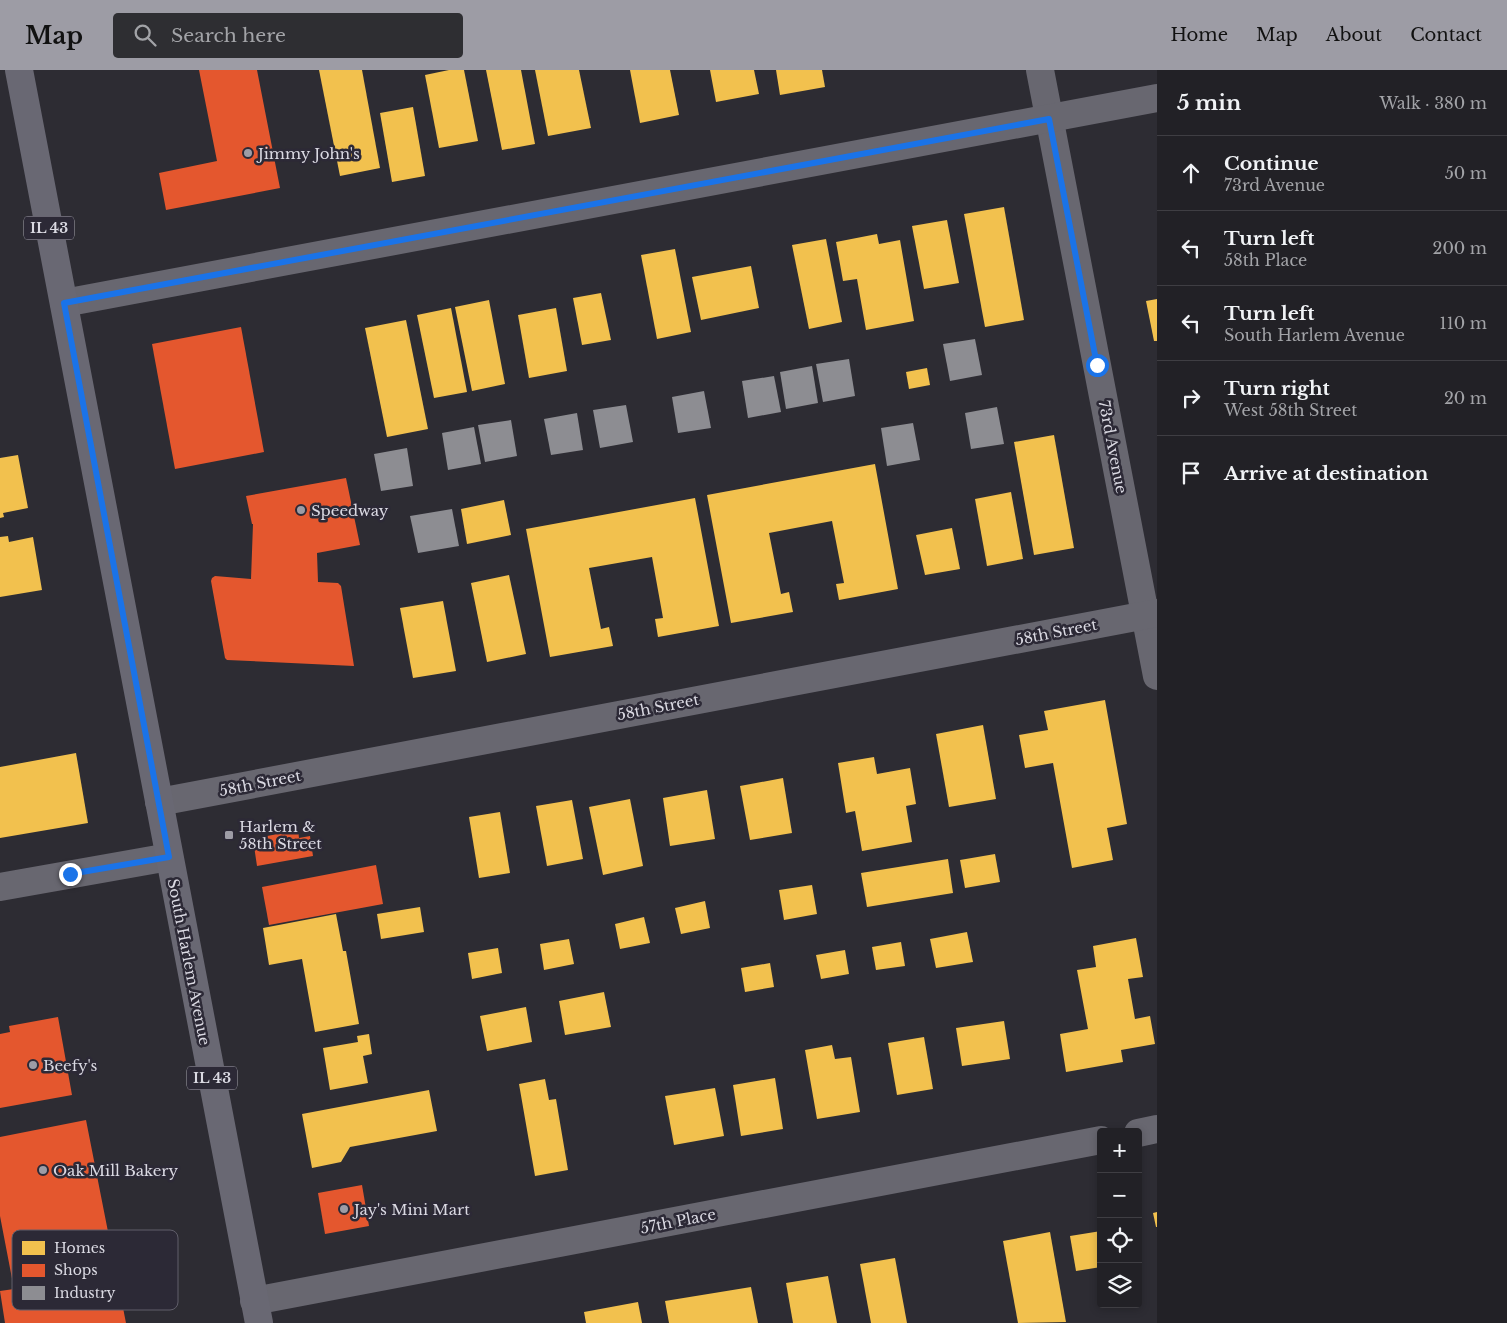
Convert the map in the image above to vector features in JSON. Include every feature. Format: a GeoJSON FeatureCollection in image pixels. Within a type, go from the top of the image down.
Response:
{"type":"FeatureCollection","features":[{"type":"Feature","properties":{"kind":"main road","name":"South Harlem Avenue"},"geometry":{"type":"LineString","coordinates":[[19,70],[256,1312]]}},
{"type":"Feature","properties":{"kind":"street","name":"73rd Avenue"},"geometry":{"type":"LineString","coordinates":[[1040,70],[1151,614],[1157,676]]}},
{"type":"Feature","properties":{"kind":"street"},"geometry":{"type":"LineString","coordinates":[[64,303],[1157,98]]}},
{"type":"Feature","properties":{"kind":"street","name":"58th Street"},"geometry":{"type":"LineString","coordinates":[[159,802],[1151,614]]}},
{"type":"Feature","properties":{"kind":"street"},"geometry":{"type":"LineString","coordinates":[[0,887],[169,857]]}},
{"type":"Feature","properties":{"kind":"street"},"geometry":{"type":"LineString","coordinates":[[1142,1132],[1157,1129]]}},
{"type":"Feature","properties":{"kind":"street","name":"57th Place"},"geometry":{"type":"LineString","coordinates":[[256,1312],[1097,1141]]}},
{"type":"Feature","properties":{"kind":"building: Homes"},"geometry":{"type":"Polygon","coordinates":[[[319,70],[362,70],[380,168],[340,176],[319,70]]]}},
{"type":"Feature","properties":{"kind":"building: Homes"},"geometry":{"type":"Polygon","coordinates":[[[449,70],[464,70],[478,141],[439,148],[425,75],[449,70]]]}},
{"type":"Feature","properties":{"kind":"building: Homes"},"geometry":{"type":"Polygon","coordinates":[[[486,70],[521,70],[535,144],[502,150],[486,70]]]}},
{"type":"Feature","properties":{"kind":"building: Homes"},"geometry":{"type":"Polygon","coordinates":[[[535,70],[579,70],[591,128],[548,136],[535,70]]]}},
{"type":"Feature","properties":{"kind":"building: Homes"},"geometry":{"type":"Polygon","coordinates":[[[630,70],[670,70],[679,115],[640,123],[630,70]]]}},
{"type":"Feature","properties":{"kind":"building: Homes"},"geometry":{"type":"Polygon","coordinates":[[[710,70],[754,70],[759,94],[716,102],[710,70]]]}},
{"type":"Feature","properties":{"kind":"building: Homes"},"geometry":{"type":"Polygon","coordinates":[[[776,70],[822,70],[825,87],[780,95],[776,70]]]}},
{"type":"Feature","properties":{"kind":"building: Homes"},"geometry":{"type":"Polygon","coordinates":[[[413,107],[425,176],[392,182],[380,113],[413,107]]]}},
{"type":"Feature","properties":{"kind":"building: Homes"},"geometry":{"type":"Polygon","coordinates":[[[1004,207],[1024,320],[985,327],[964,214],[1004,207]]]}},
{"type":"Feature","properties":{"kind":"building: Homes"},"geometry":{"type":"Polygon","coordinates":[[[947,220],[959,283],[924,289],[912,226],[947,220]]]}},
{"type":"Feature","properties":{"kind":"building: Homes"},"geometry":{"type":"Polygon","coordinates":[[[877,234],[879,244],[900,240],[914,321],[866,330],[857,279],[843,281],[836,242],[877,234]]]}},
{"type":"Feature","properties":{"kind":"building: Homes"},"geometry":{"type":"Polygon","coordinates":[[[826,239],[842,322],[809,329],[792,245],[826,239]]]}},
{"type":"Feature","properties":{"kind":"building: Homes"},"geometry":{"type":"Polygon","coordinates":[[[675,249],[691,332],[657,339],[641,255],[675,249]]]}},
{"type":"Feature","properties":{"kind":"building: Homes"},"geometry":{"type":"Polygon","coordinates":[[[751,266],[759,308],[701,320],[692,277],[751,266]]]}},
{"type":"Feature","properties":{"kind":"building: Homes"},"geometry":{"type":"Polygon","coordinates":[[[601,293],[611,340],[582,345],[573,298],[601,293]]]}},
{"type":"Feature","properties":{"kind":"building: Homes"},"geometry":{"type":"Polygon","coordinates":[[[1157,299],[1157,341],[1154,341],[1146,301],[1157,299]]]}},
{"type":"Feature","properties":{"kind":"building: Homes"},"geometry":{"type":"Polygon","coordinates":[[[489,300],[505,384],[472,391],[455,307],[489,300]]]}},
{"type":"Feature","properties":{"kind":"building: Homes"},"geometry":{"type":"Polygon","coordinates":[[[451,308],[467,392],[434,398],[417,315],[451,308]]]}},
{"type":"Feature","properties":{"kind":"building: Homes"},"geometry":{"type":"Polygon","coordinates":[[[556,308],[567,371],[529,378],[518,315],[556,308]]]}},
{"type":"Feature","properties":{"kind":"building: Homes"},"geometry":{"type":"Polygon","coordinates":[[[406,320],[428,429],[387,437],[365,328],[406,320]]]}},
{"type":"Feature","properties":{"kind":"building: Homes"},"geometry":{"type":"Polygon","coordinates":[[[927,368],[930,385],[909,389],[906,372],[927,368]]]}},
{"type":"Feature","properties":{"kind":"building: Homes"},"geometry":{"type":"Polygon","coordinates":[[[1054,435],[1074,548],[1034,555],[1014,442],[1054,435]]]}},
{"type":"Feature","properties":{"kind":"building: Homes"},"geometry":{"type":"Polygon","coordinates":[[[18,455],[28,508],[3,513],[4,517],[0,518],[0,458],[18,455]]]}},
{"type":"Feature","properties":{"kind":"building: Homes"},"geometry":{"type":"Polygon","coordinates":[[[875,464],[898,589],[839,600],[836,584],[844,583],[832,521],[769,533],[781,594],[789,592],[793,612],[731,623],[707,495],[875,464]]]}},
{"type":"Feature","properties":{"kind":"building: Homes"},"geometry":{"type":"Polygon","coordinates":[[[1011,492],[1023,559],[987,566],[975,499],[1011,492]]]}},
{"type":"Feature","properties":{"kind":"building: Homes"},"geometry":{"type":"Polygon","coordinates":[[[695,498],[719,626],[658,637],[655,619],[663,618],[652,557],[589,568],[601,629],[609,627],[613,646],[550,657],[526,529],[695,498]]]}},
{"type":"Feature","properties":{"kind":"building: Homes"},"geometry":{"type":"Polygon","coordinates":[[[504,500],[511,535],[467,544],[461,509],[504,500]]]}},
{"type":"Feature","properties":{"kind":"building: Homes"},"geometry":{"type":"Polygon","coordinates":[[[952,528],[960,569],[925,575],[916,535],[952,528]]]}},
{"type":"Feature","properties":{"kind":"building: Homes"},"geometry":{"type":"Polygon","coordinates":[[[8,536],[9,542],[33,537],[42,590],[0,597],[0,537],[8,536]]]}},
{"type":"Feature","properties":{"kind":"building: Homes"},"geometry":{"type":"Polygon","coordinates":[[[509,575],[526,654],[487,662],[471,583],[509,575]]]}},
{"type":"Feature","properties":{"kind":"building: Homes"},"geometry":{"type":"Polygon","coordinates":[[[443,601],[456,671],[413,678],[400,608],[443,601]]]}},
{"type":"Feature","properties":{"kind":"building: Homes"},"geometry":{"type":"Polygon","coordinates":[[[1105,700],[1127,824],[1107,828],[1113,860],[1072,868],[1053,763],[1025,768],[1019,735],[1048,730],[1044,711],[1105,700]]]}},
{"type":"Feature","properties":{"kind":"building: Homes"},"geometry":{"type":"Polygon","coordinates":[[[983,725],[996,799],[949,807],[936,734],[983,725]]]}},
{"type":"Feature","properties":{"kind":"building: Homes"},"geometry":{"type":"Polygon","coordinates":[[[76,753],[88,823],[0,838],[0,767],[76,753]]]}},
{"type":"Feature","properties":{"kind":"building: Homes"},"geometry":{"type":"Polygon","coordinates":[[[874,757],[877,774],[910,768],[916,804],[906,806],[912,842],[862,851],[855,811],[846,813],[838,763],[874,757]]]}},
{"type":"Feature","properties":{"kind":"building: Homes"},"geometry":{"type":"Polygon","coordinates":[[[783,778],[792,833],[750,840],[740,786],[783,778]]]}},
{"type":"Feature","properties":{"kind":"building: Homes"},"geometry":{"type":"Polygon","coordinates":[[[707,790],[715,839],[670,846],[663,798],[707,790]]]}},
{"type":"Feature","properties":{"kind":"building: Homes"},"geometry":{"type":"Polygon","coordinates":[[[630,799],[643,866],[603,875],[589,807],[630,799]]]}},
{"type":"Feature","properties":{"kind":"building: Homes"},"geometry":{"type":"Polygon","coordinates":[[[572,800],[583,859],[547,866],[536,806],[572,800]]]}},
{"type":"Feature","properties":{"kind":"building: Homes"},"geometry":{"type":"Polygon","coordinates":[[[500,812],[510,873],[479,878],[469,817],[500,812]]]}},
{"type":"Feature","properties":{"kind":"building: Homes"},"geometry":{"type":"Polygon","coordinates":[[[995,854],[1000,882],[965,888],[960,860],[995,854]]]}},
{"type":"Feature","properties":{"kind":"building: Homes"},"geometry":{"type":"Polygon","coordinates":[[[948,859],[953,893],[867,907],[861,873],[948,859]]]}},
{"type":"Feature","properties":{"kind":"building: Homes"},"geometry":{"type":"Polygon","coordinates":[[[812,885],[817,914],[784,920],[779,890],[812,885]]]}},
{"type":"Feature","properties":{"kind":"building: Homes"},"geometry":{"type":"Polygon","coordinates":[[[705,901],[710,928],[681,934],[675,908],[705,901]]]}},
{"type":"Feature","properties":{"kind":"building: Homes"},"geometry":{"type":"Polygon","coordinates":[[[420,907],[424,932],[381,939],[377,914],[420,907]]]}},
{"type":"Feature","properties":{"kind":"building: Homes"},"geometry":{"type":"Polygon","coordinates":[[[336,914],[343,951],[346,951],[359,1024],[315,1032],[302,959],[269,965],[263,928],[336,914]]]}},
{"type":"Feature","properties":{"kind":"building: Homes"},"geometry":{"type":"Polygon","coordinates":[[[644,917],[650,943],[620,949],[615,924],[644,917]]]}},
{"type":"Feature","properties":{"kind":"building: Homes"},"geometry":{"type":"Polygon","coordinates":[[[967,932],[973,962],[936,968],[930,939],[967,932]]]}},
{"type":"Feature","properties":{"kind":"building: Homes"},"geometry":{"type":"Polygon","coordinates":[[[1136,938],[1143,977],[1128,979],[1135,1019],[1150,1016],[1155,1044],[1121,1050],[1123,1062],[1066,1072],[1060,1034],[1088,1029],[1077,970],[1096,967],[1093,946],[1136,938]]]}},
{"type":"Feature","properties":{"kind":"building: Homes"},"geometry":{"type":"Polygon","coordinates":[[[569,939],[574,964],[544,970],[540,944],[569,939]]]}},
{"type":"Feature","properties":{"kind":"building: Homes"},"geometry":{"type":"Polygon","coordinates":[[[901,942],[905,966],[876,970],[872,947],[901,942]]]}},
{"type":"Feature","properties":{"kind":"building: Homes"},"geometry":{"type":"Polygon","coordinates":[[[498,948],[502,973],[472,979],[468,953],[498,948]]]}},
{"type":"Feature","properties":{"kind":"building: Homes"},"geometry":{"type":"Polygon","coordinates":[[[845,950],[849,974],[821,979],[816,955],[845,950]]]}},
{"type":"Feature","properties":{"kind":"building: Homes"},"geometry":{"type":"Polygon","coordinates":[[[770,963],[774,987],[745,992],[741,968],[770,963]]]}},
{"type":"Feature","properties":{"kind":"building: Homes"},"geometry":{"type":"Polygon","coordinates":[[[604,992],[611,1027],[565,1035],[559,1001],[604,992]]]}},
{"type":"Feature","properties":{"kind":"building: Homes"},"geometry":{"type":"Polygon","coordinates":[[[526,1007],[532,1042],[487,1051],[480,1016],[526,1007]]]}},
{"type":"Feature","properties":{"kind":"building: Homes"},"geometry":{"type":"Polygon","coordinates":[[[1004,1021],[1010,1059],[962,1066],[956,1028],[1004,1021]]]}},
{"type":"Feature","properties":{"kind":"building: Homes"},"geometry":{"type":"Polygon","coordinates":[[[369,1034],[372,1054],[363,1056],[368,1083],[330,1090],[323,1048],[358,1042],[357,1036],[369,1034]]]}},
{"type":"Feature","properties":{"kind":"building: Homes"},"geometry":{"type":"Polygon","coordinates":[[[924,1037],[933,1089],[897,1095],[888,1043],[924,1037]]]}},
{"type":"Feature","properties":{"kind":"building: Homes"},"geometry":{"type":"Polygon","coordinates":[[[832,1045],[835,1059],[851,1057],[860,1112],[817,1119],[805,1050],[832,1045]]]}},
{"type":"Feature","properties":{"kind":"building: Homes"},"geometry":{"type":"Polygon","coordinates":[[[775,1078],[783,1129],[741,1136],[733,1085],[775,1078]]]}},
{"type":"Feature","properties":{"kind":"building: Homes"},"geometry":{"type":"Polygon","coordinates":[[[545,1079],[549,1100],[556,1099],[568,1170],[535,1176],[519,1084],[545,1079]]]}},
{"type":"Feature","properties":{"kind":"building: Homes"},"geometry":{"type":"Polygon","coordinates":[[[715,1088],[724,1136],[674,1145],[665,1096],[715,1088]]]}},
{"type":"Feature","properties":{"kind":"building: Homes"},"geometry":{"type":"Polygon","coordinates":[[[429,1090],[437,1131],[350,1147],[341,1162],[312,1168],[302,1114],[429,1090]]]}},
{"type":"Feature","properties":{"kind":"building: Homes"},"geometry":{"type":"Polygon","coordinates":[[[1157,1212],[1157,1227],[1156,1227],[1153,1213],[1157,1212]]]}},
{"type":"Feature","properties":{"kind":"building: Homes"},"geometry":{"type":"Polygon","coordinates":[[[1050,1232],[1066,1322],[1018,1323],[1003,1241],[1050,1232]]]}},
{"type":"Feature","properties":{"kind":"building: Homes"},"geometry":{"type":"Polygon","coordinates":[[[1097,1232],[1097,1268],[1076,1271],[1070,1236],[1097,1232]]]}},
{"type":"Feature","properties":{"kind":"building: Homes"},"geometry":{"type":"Polygon","coordinates":[[[895,1258],[907,1323],[871,1323],[860,1264],[895,1258]]]}},
{"type":"Feature","properties":{"kind":"building: Homes"},"geometry":{"type":"Polygon","coordinates":[[[828,1276],[837,1323],[793,1323],[786,1283],[828,1276]]]}},
{"type":"Feature","properties":{"kind":"building: Homes"},"geometry":{"type":"Polygon","coordinates":[[[751,1287],[758,1323],[669,1323],[665,1301],[751,1287]]]}},
{"type":"Feature","properties":{"kind":"building: Homes"},"geometry":{"type":"Polygon","coordinates":[[[638,1302],[642,1323],[586,1323],[584,1312],[638,1302]]]}},
{"type":"Feature","properties":{"kind":"building: Shops"},"geometry":{"type":"Polygon","coordinates":[[[199,70],[257,70],[280,188],[166,210],[159,173],[217,161],[199,70]]]}},
{"type":"Feature","properties":{"kind":"building: Shops"},"geometry":{"type":"Polygon","coordinates":[[[241,327],[264,452],[175,469],[152,344],[241,327]]]}},
{"type":"Feature","properties":{"kind":"building: Shops","name":"Speedway"},"geometry":{"type":"Polygon","coordinates":[[[346,478],[360,545],[317,553],[318,582],[338,583],[341,586],[354,666],[227,660],[225,658],[211,581],[215,576],[251,579],[253,524],[246,496],[346,478]]]}},
{"type":"Feature","properties":{"kind":"building: Shops"},"geometry":{"type":"Polygon","coordinates":[[[298,830],[299,838],[310,836],[313,856],[257,866],[254,846],[258,846],[257,838],[298,830]]]}},
{"type":"Feature","properties":{"kind":"building: Shops"},"geometry":{"type":"Polygon","coordinates":[[[376,865],[383,904],[269,925],[262,887],[376,865]]]}},
{"type":"Feature","properties":{"kind":"building: Shops","name":"Beefy's"},"geometry":{"type":"Polygon","coordinates":[[[58,1017],[72,1095],[0,1108],[0,1034],[10,1032],[9,1026],[58,1017]]]}},
{"type":"Feature","properties":{"kind":"building: Shops"},"geometry":{"type":"Polygon","coordinates":[[[86,1120],[108,1230],[12,1230],[12,1279],[0,1216],[0,1137],[86,1120]]]}},
{"type":"Feature","properties":{"kind":"building: Shops","name":"Jay's Mini Mart"},"geometry":{"type":"Polygon","coordinates":[[[362,1185],[369,1226],[325,1234],[318,1193],[362,1185]]]}},
{"type":"Feature","properties":{"kind":"building: Shops"},"geometry":{"type":"Polygon","coordinates":[[[12,1289],[12,1310],[123,1310],[126,1323],[5,1323],[0,1291],[12,1289]]]}},
{"type":"Feature","properties":{"kind":"building: Industry"},"geometry":{"type":"Polygon","coordinates":[[[975,339],[982,375],[950,381],[943,344],[975,339]]]}},
{"type":"Feature","properties":{"kind":"building: Industry"},"geometry":{"type":"Polygon","coordinates":[[[849,359],[855,396],[823,402],[816,364],[849,359]]]}},
{"type":"Feature","properties":{"kind":"building: Industry"},"geometry":{"type":"Polygon","coordinates":[[[812,366],[818,403],[786,409],[780,372],[812,366]]]}},
{"type":"Feature","properties":{"kind":"building: Industry"},"geometry":{"type":"Polygon","coordinates":[[[774,376],[781,412],[748,418],[742,381],[774,376]]]}},
{"type":"Feature","properties":{"kind":"building: Industry"},"geometry":{"type":"Polygon","coordinates":[[[704,391],[711,428],[678,433],[672,397],[704,391]]]}},
{"type":"Feature","properties":{"kind":"building: Industry"},"geometry":{"type":"Polygon","coordinates":[[[626,405],[633,442],[600,448],[593,410],[626,405]]]}},
{"type":"Feature","properties":{"kind":"building: Industry"},"geometry":{"type":"Polygon","coordinates":[[[997,407],[1004,444],[971,449],[965,413],[997,407]]]}},
{"type":"Feature","properties":{"kind":"building: Industry"},"geometry":{"type":"Polygon","coordinates":[[[577,413],[583,450],[551,455],[544,419],[577,413]]]}},
{"type":"Feature","properties":{"kind":"building: Industry"},"geometry":{"type":"Polygon","coordinates":[[[511,420],[517,456],[485,462],[478,425],[511,420]]]}},
{"type":"Feature","properties":{"kind":"building: Industry"},"geometry":{"type":"Polygon","coordinates":[[[913,423],[920,460],[887,466],[881,428],[913,423]]]}},
{"type":"Feature","properties":{"kind":"building: Industry"},"geometry":{"type":"Polygon","coordinates":[[[474,427],[481,464],[448,470],[442,433],[474,427]]]}},
{"type":"Feature","properties":{"kind":"building: Industry"},"geometry":{"type":"Polygon","coordinates":[[[407,448],[413,486],[381,491],[374,454],[407,448]]]}},
{"type":"Feature","properties":{"kind":"building: Industry"},"geometry":{"type":"Polygon","coordinates":[[[452,509],[459,546],[418,553],[410,516],[452,509]]]}},
{"type":"Feature","properties":{"kind":"place","name":"Jimmy John's"},"geometry":{"type":"Point","coordinates":[248,153]}},
{"type":"Feature","properties":{"kind":"place","name":"Speedway"},"geometry":{"type":"Point","coordinates":[301,510]}},
{"type":"Feature","properties":{"kind":"place","name":"Harlem & 58th Street"},"geometry":{"type":"Point","coordinates":[229,835]}},
{"type":"Feature","properties":{"kind":"place","name":"Beefy's"},"geometry":{"type":"Point","coordinates":[33,1065]}},
{"type":"Feature","properties":{"kind":"place","name":"Oak Mill Bakery"},"geometry":{"type":"Point","coordinates":[43,1170]}},
{"type":"Feature","properties":{"kind":"place","name":"Jay's Mini Mart"},"geometry":{"type":"Point","coordinates":[344,1209]}},
{"type":"Feature","properties":{"kind":"route"},"geometry":{"type":"LineString","coordinates":[[70,874],[169,857],[64,303],[1049,119],[1097,365]]}}]}
